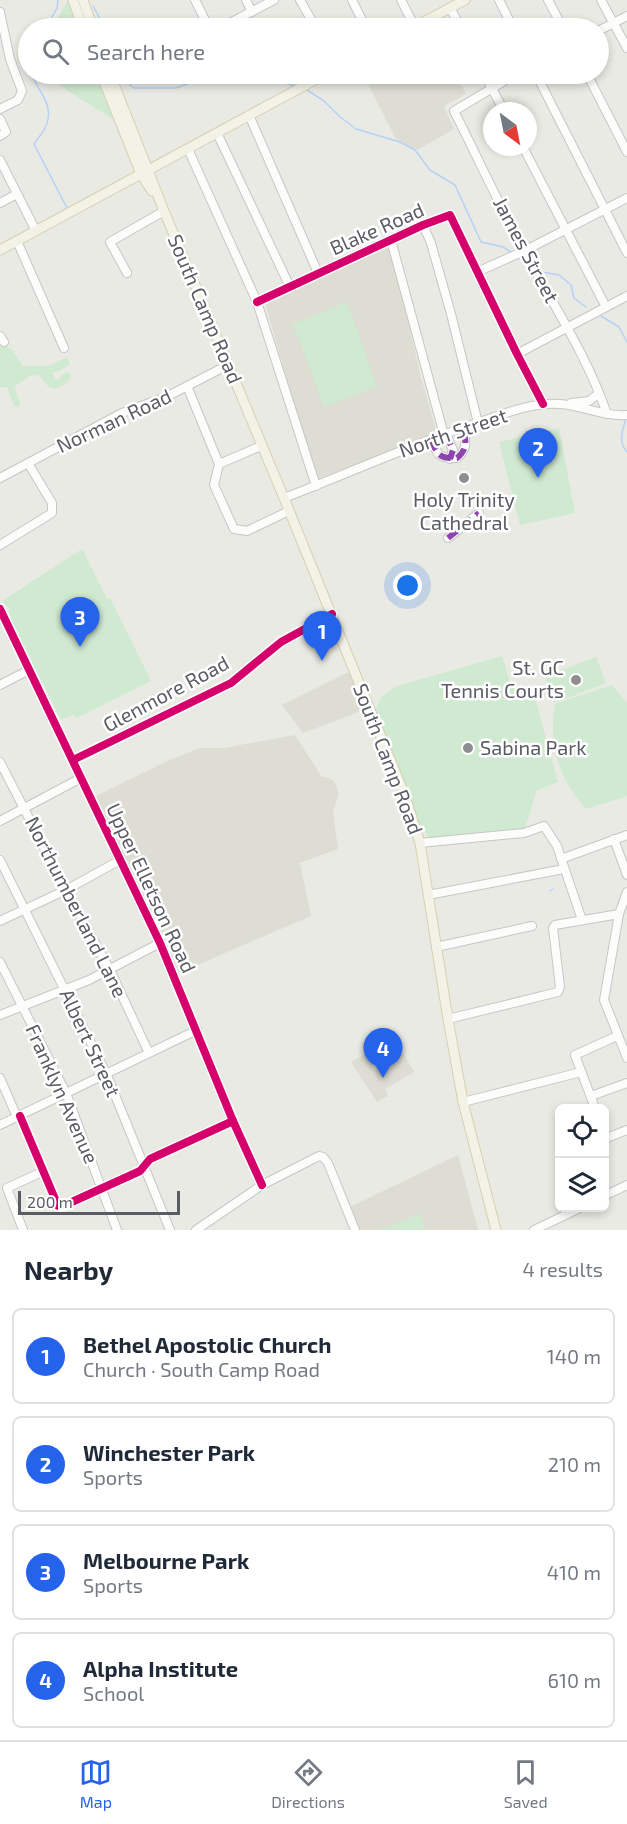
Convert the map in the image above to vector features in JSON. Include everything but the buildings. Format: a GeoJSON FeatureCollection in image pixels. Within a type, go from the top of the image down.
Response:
{"type":"FeatureCollection","features":[{"type":"Feature","properties":{"kind":"main road"},"geometry":{"type":"LineString","coordinates":[[73,0],[79,18]]}},
{"type":"Feature","properties":{"kind":"main road"},"geometry":{"type":"LineString","coordinates":[[83,0],[89,18]]}},
{"type":"Feature","properties":{"kind":"main road"},"geometry":{"type":"LineString","coordinates":[[430,18],[452,4],[465,0]]}},
{"type":"Feature","properties":{"kind":"main road","name":"South Camp Road"},"geometry":{"type":"LineString","coordinates":[[105,84],[164,211],[405,796],[420,843],[463,1102],[496,1230]]}},
{"type":"Feature","properties":{"kind":"main road","name":"South Camp Road"},"geometry":{"type":"LineString","coordinates":[[114,84],[145,172]]}},
{"type":"Feature","properties":{"kind":"main road"},"geometry":{"type":"LineString","coordinates":[[0,250],[308,84]]}},
{"type":"Feature","properties":{"kind":"street"},"geometry":{"type":"LineString","coordinates":[[195,0],[204,18]]}},
{"type":"Feature","properties":{"kind":"street"},"geometry":{"type":"LineString","coordinates":[[246,0],[252,12]]}},
{"type":"Feature","properties":{"kind":"street"},"geometry":{"type":"LineString","coordinates":[[240,18],[274,0]]}},
{"type":"Feature","properties":{"kind":"street"},"geometry":{"type":"LineString","coordinates":[[300,0],[310,18]]}},
{"type":"Feature","properties":{"kind":"street"},"geometry":{"type":"LineString","coordinates":[[352,0],[361,18]]}},
{"type":"Feature","properties":{"kind":"street"},"geometry":{"type":"LineString","coordinates":[[401,0],[409,18]]}},
{"type":"Feature","properties":{"kind":"street"},"geometry":{"type":"LineString","coordinates":[[498,0],[508,18]]}},
{"type":"Feature","properties":{"kind":"street"},"geometry":{"type":"LineString","coordinates":[[548,0],[558,18]]}},
{"type":"Feature","properties":{"kind":"street"},"geometry":{"type":"LineString","coordinates":[[601,0],[627,48]]}},
{"type":"Feature","properties":{"kind":"street"},"geometry":{"type":"LineString","coordinates":[[0,12],[10,59],[18,80]]}},
{"type":"Feature","properties":{"kind":"street"},"geometry":{"type":"LineString","coordinates":[[609,26],[627,16]]}},
{"type":"Feature","properties":{"kind":"street"},"geometry":{"type":"LineString","coordinates":[[0,109],[18,100],[22,91],[19,84]]}},
{"type":"Feature","properties":{"kind":"street"},"geometry":{"type":"LineString","coordinates":[[490,84],[500,102]]}},
{"type":"Feature","properties":{"kind":"street"},"geometry":{"type":"LineString","coordinates":[[492,87],[498,84]]}},
{"type":"Feature","properties":{"kind":"street"},"geometry":{"type":"LineString","coordinates":[[541,84],[603,210],[627,253]]}},
{"type":"Feature","properties":{"kind":"street"},"geometry":{"type":"LineString","coordinates":[[592,84],[627,152]]}},
{"type":"Feature","properties":{"kind":"street","name":"James Street"},"geometry":{"type":"LineString","coordinates":[[492,87],[454,110],[524,251],[567,329],[598,391],[606,414]]}},
{"type":"Feature","properties":{"kind":"street"},"geometry":{"type":"LineString","coordinates":[[249,115],[318,273]]}},
{"type":"Feature","properties":{"kind":"street"},"geometry":{"type":"LineString","coordinates":[[0,119],[6,132],[0,136]]}},
{"type":"Feature","properties":{"kind":"street"},"geometry":{"type":"LineString","coordinates":[[218,133],[290,287]]}},
{"type":"Feature","properties":{"kind":"street"},"geometry":{"type":"LineString","coordinates":[[188,149],[257,302],[316,486]]}},
{"type":"Feature","properties":{"kind":"street"},"geometry":{"type":"LineString","coordinates":[[528,156],[606,308]]}},
{"type":"Feature","properties":{"kind":"street"},"geometry":{"type":"LineString","coordinates":[[1,165],[36,231]]}},
{"type":"Feature","properties":{"kind":"street"},"geometry":{"type":"LineString","coordinates":[[0,203],[17,194]]}},
{"type":"Feature","properties":{"kind":"street"},"geometry":{"type":"LineString","coordinates":[[477,272],[524,251],[627,198]]}},
{"type":"Feature","properties":{"kind":"street"},"geometry":{"type":"LineString","coordinates":[[127,273],[110,242],[164,211]]}},
{"type":"Feature","properties":{"kind":"street","name":"Blake Road"},"geometry":{"type":"LineString","coordinates":[[257,302],[423,225],[451,216],[543,404]]}},
{"type":"Feature","properties":{"kind":"street"},"geometry":{"type":"LineString","coordinates":[[423,225],[431,243],[451,314],[478,423]]}},
{"type":"Feature","properties":{"kind":"street"},"geometry":{"type":"LineString","coordinates":[[391,240],[452,454]]}},
{"type":"Feature","properties":{"kind":"street"},"geometry":{"type":"LineString","coordinates":[[17,241],[64,348]]}},
{"type":"Feature","properties":{"kind":"street"},"geometry":{"type":"LineString","coordinates":[[517,354],[627,296]]}},
{"type":"Feature","properties":{"kind":"street","name":"Norman Road"},"geometry":{"type":"LineString","coordinates":[[0,478],[122,413],[155,402],[228,365]]}},
{"type":"Feature","properties":{"kind":"street"},"geometry":{"type":"LineString","coordinates":[[187,386],[219,464],[214,485],[234,529],[247,531],[289,511]]}},
{"type":"Feature","properties":{"kind":"street"},"geometry":{"type":"LineString","coordinates":[[566,403],[592,400],[597,396],[598,391]]}},
{"type":"Feature","properties":{"kind":"street","name":"North Street"},"geometry":{"type":"LineString","coordinates":[[284,498],[431,439],[543,404],[566,403],[606,414],[624,416]]}},
{"type":"Feature","properties":{"kind":"street"},"geometry":{"type":"LineString","coordinates":[[431,439],[439,455],[462,455],[466,444],[463,428]]}},
{"type":"Feature","properties":{"kind":"street"},"geometry":{"type":"LineString","coordinates":[[219,464],[261,446]]}},
{"type":"Feature","properties":{"kind":"street"},"geometry":{"type":"LineString","coordinates":[[0,545],[52,513],[52,503],[28,463]]}},
{"type":"Feature","properties":{"kind":"street"},"geometry":{"type":"LineString","coordinates":[[448,538],[479,513]]}},
{"type":"Feature","properties":{"kind":"street","name":"Upper Elletson Road"},"geometry":{"type":"LineString","coordinates":[[0,609],[160,944],[262,1185]]}},
{"type":"Feature","properties":{"kind":"street","name":"Glenmore Road"},"geometry":{"type":"LineString","coordinates":[[73,760],[231,683],[281,642],[332,615]]}},
{"type":"Feature","properties":{"kind":"street"},"geometry":{"type":"LineString","coordinates":[[0,685],[29,670]]}},
{"type":"Feature","properties":{"kind":"street","name":"Northumberland Lane"},"geometry":{"type":"LineString","coordinates":[[0,762],[110,970],[149,1053]]}},
{"type":"Feature","properties":{"kind":"street"},"geometry":{"type":"LineString","coordinates":[[0,821],[81,778]]}},
{"type":"Feature","properties":{"kind":"street"},"geometry":{"type":"LineString","coordinates":[[420,843],[524,833],[544,826],[550,833],[561,859],[582,920]]}},
{"type":"Feature","properties":{"kind":"street"},"geometry":{"type":"LineString","coordinates":[[561,859],[627,835]]}},
{"type":"Feature","properties":{"kind":"street"},"geometry":{"type":"LineString","coordinates":[[614,839],[627,875]]}},
{"type":"Feature","properties":{"kind":"street","name":"Albert Street"},"geometry":{"type":"LineString","coordinates":[[0,860],[106,1073],[170,1230]]}},
{"type":"Feature","properties":{"kind":"street"},"geometry":{"type":"LineString","coordinates":[[0,921],[66,890],[120,860]]}},
{"type":"Feature","properties":{"kind":"street"},"geometry":{"type":"LineString","coordinates":[[428,895],[564,869]]}},
{"type":"Feature","properties":{"kind":"street"},"geometry":{"type":"LineString","coordinates":[[627,892],[618,914],[604,1000],[627,1058]]}},
{"type":"Feature","properties":{"kind":"street"},"geometry":{"type":"LineString","coordinates":[[448,1019],[558,992],[560,987],[553,928],[618,914]]}},
{"type":"Feature","properties":{"kind":"street"},"geometry":{"type":"LineString","coordinates":[[436,947],[532,926]]}},
{"type":"Feature","properties":{"kind":"street","name":"Upper Elletson Road"},"geometry":{"type":"LineString","coordinates":[[0,1015],[110,970],[160,944]]}},
{"type":"Feature","properties":{"kind":"street","name":"Franklyn Avenue"},"geometry":{"type":"LineString","coordinates":[[0,962],[66,1093],[117,1230]]}},
{"type":"Feature","properties":{"kind":"street"},"geometry":{"type":"LineString","coordinates":[[0,1125],[197,1030]]}},
{"type":"Feature","properties":{"kind":"street"},"geometry":{"type":"LineString","coordinates":[[594,1104],[575,1055],[618,1036]]}},
{"type":"Feature","properties":{"kind":"street"},"geometry":{"type":"LineString","coordinates":[[463,1102],[581,1072]]}},
{"type":"Feature","properties":{"kind":"street"},"geometry":{"type":"LineString","coordinates":[[0,1078],[58,1206],[63,1206],[103,1188],[145,1167],[150,1159],[233,1121]]}},
{"type":"Feature","properties":{"kind":"street"},"geometry":{"type":"LineString","coordinates":[[591,1096],[627,1083]]}},
{"type":"Feature","properties":{"kind":"street"},"geometry":{"type":"LineString","coordinates":[[609,1135],[627,1130]]}},
{"type":"Feature","properties":{"kind":"street"},"geometry":{"type":"LineString","coordinates":[[196,1230],[262,1185],[316,1157],[323,1157],[328,1163],[355,1230]]}},
{"type":"Feature","properties":{"kind":"street"},"geometry":{"type":"LineString","coordinates":[[23,1230],[7,1188],[44,1171]]}},
{"type":"Feature","properties":{"kind":"street"},"geometry":{"type":"LineString","coordinates":[[609,1194],[627,1185]]}},
{"type":"Feature","properties":{"kind":"street"},"geometry":{"type":"LineString","coordinates":[[539,1229],[572,1212]]}},
{"type":"Feature","properties":{"kind":"shaded area"},"geometry":{"type":"Polygon","coordinates":[[[368,84],[460,84],[466,94],[444,106],[454,129],[417,150],[396,139],[368,84]]]}},
{"type":"Feature","properties":{"kind":"shaded area"},"geometry":{"type":"Polygon","coordinates":[[[390,245],[437,434],[316,479],[264,300],[390,245]]]}},
{"type":"Feature","properties":{"kind":"shaded area"},"geometry":{"type":"Polygon","coordinates":[[[351,671],[365,710],[303,733],[282,705],[351,671]]]}},
{"type":"Feature","properties":{"kind":"shaded area"},"geometry":{"type":"Polygon","coordinates":[[[295,735],[322,777],[334,781],[339,794],[333,812],[338,849],[300,863],[311,916],[179,973],[94,797],[165,762],[200,748],[223,748],[295,735]]]}},
{"type":"Feature","properties":{"kind":"shaded area"},"geometry":{"type":"Polygon","coordinates":[[[403,1053],[414,1072],[385,1089],[388,1096],[377,1102],[351,1062],[365,1054],[374,1070],[403,1053]]]}},
{"type":"Feature","properties":{"kind":"shaded area"},"geometry":{"type":"Polygon","coordinates":[[[458,1155],[478,1230],[359,1230],[350,1207],[458,1155]]]}},
{"type":"Feature","properties":{"kind":"green space"},"geometry":{"type":"Polygon","coordinates":[[[68,0],[72,0],[77,18],[58,18],[68,0]]]}},
{"type":"Feature","properties":{"kind":"green space"},"geometry":{"type":"Polygon","coordinates":[[[58,84],[100,84],[113,119],[58,84]]]}},
{"type":"Feature","properties":{"kind":"green space"},"geometry":{"type":"Polygon","coordinates":[[[347,302],[377,386],[324,407],[293,324],[347,302]]]}},
{"type":"Feature","properties":{"kind":"green space"},"geometry":{"type":"Polygon","coordinates":[[[0,341],[12,350],[23,366],[49,366],[67,357],[70,364],[59,371],[52,372],[55,380],[64,373],[69,373],[71,378],[61,386],[52,388],[39,375],[30,376],[14,387],[20,402],[19,407],[14,406],[7,387],[0,387],[0,341]]]}},
{"type":"Feature","properties":{"kind":"green space"},"geometry":{"type":"Polygon","coordinates":[[[559,428],[575,513],[520,525],[499,442],[559,428]]]}},
{"type":"Feature","properties":{"kind":"green space"},"geometry":{"type":"Polygon","coordinates":[[[82,549],[107,599],[110,598],[151,681],[76,718],[74,714],[61,720],[8,613],[10,609],[2,601],[82,549]]]}},
{"type":"Feature","properties":{"kind":"green space","name":"Sabina Park"},"geometry":{"type":"Polygon","coordinates":[[[502,656],[510,682],[519,690],[532,687],[558,782],[537,790],[524,831],[430,840],[424,829],[418,826],[374,713],[382,696],[397,686],[502,656]]]}},
{"type":"Feature","properties":{"kind":"green space","name":"St. GC Tennis Courts"},"geometry":{"type":"Polygon","coordinates":[[[596,657],[606,683],[555,703],[545,676],[596,657]]]}},
{"type":"Feature","properties":{"kind":"green space"},"geometry":{"type":"Polygon","coordinates":[[[612,685],[627,703],[627,796],[586,809],[568,785],[557,760],[553,734],[555,704],[612,685]]]}},
{"type":"Feature","properties":{"kind":"green space"},"geometry":{"type":"Polygon","coordinates":[[[419,1214],[425,1230],[380,1230],[419,1214]]]}},
{"type":"Feature","properties":{"kind":"waterway"},"geometry":{"type":"LineString","coordinates":[[52,18],[58,0]]}},
{"type":"Feature","properties":{"kind":"waterway"},"geometry":{"type":"LineString","coordinates":[[93,6],[100,18]]}},
{"type":"Feature","properties":{"kind":"waterway"},"geometry":{"type":"LineString","coordinates":[[36,84],[48,106],[49,113],[45,128],[34,144],[68,210]]}},
{"type":"Feature","properties":{"kind":"waterway"},"geometry":{"type":"LineString","coordinates":[[130,84],[134,88],[176,88],[187,84]]}},
{"type":"Feature","properties":{"kind":"waterway"},"geometry":{"type":"LineString","coordinates":[[288,84],[295,86]]}},
{"type":"Feature","properties":{"kind":"waterway"},"geometry":{"type":"LineString","coordinates":[[307,90],[324,101],[356,129],[400,142],[415,150],[430,170],[455,185],[481,242],[503,247],[511,252]]}},
{"type":"Feature","properties":{"kind":"waterway"},"geometry":{"type":"LineString","coordinates":[[519,258],[530,268]]}},
{"type":"Feature","properties":{"kind":"waterway"},"geometry":{"type":"LineString","coordinates":[[542,272],[559,275],[571,285],[574,298],[586,307]]}},
{"type":"Feature","properties":{"kind":"waterway"},"geometry":{"type":"LineString","coordinates":[[601,316],[619,327],[627,342]]}},
{"type":"Feature","properties":{"kind":"waterway"},"geometry":{"type":"LineString","coordinates":[[626,419],[622,440],[627,452]]}},
{"type":"Feature","properties":{"kind":"marked path"},"geometry":{"type":"LineString","coordinates":[[431,439],[440,455],[457,458],[465,444],[463,428]]}},
{"type":"Feature","properties":{"kind":"marked path"},"geometry":{"type":"LineString","coordinates":[[446,434],[453,450],[450,459]]}},
{"type":"Feature","properties":{"kind":"marked path"},"geometry":{"type":"LineString","coordinates":[[448,538],[479,513]]}},
{"type":"Feature","properties":{"kind":"cycle path"},"geometry":{"type":"LineString","coordinates":[[257,302],[423,225],[450,215],[543,404]]}},
{"type":"Feature","properties":{"kind":"cycle path"},"geometry":{"type":"LineString","coordinates":[[0,609],[160,943],[233,1121],[262,1185]]}},
{"type":"Feature","properties":{"kind":"cycle path"},"geometry":{"type":"LineString","coordinates":[[73,760],[231,683],[281,642],[332,614]]}},
{"type":"Feature","properties":{"kind":"cycle path"},"geometry":{"type":"LineString","coordinates":[[20,1116],[58,1206],[63,1206],[140,1171],[150,1159],[233,1121]]}},
{"type":"Feature","properties":{"kind":"place","name":"Holy Trinity Cathedral"},"geometry":{"type":"Point","coordinates":[464,478]}},
{"type":"Feature","properties":{"kind":"place","name":"Winchester Park"},"geometry":{"type":"Point","coordinates":[538,478]}},
{"type":"Feature","properties":{"kind":"place","name":"Melbourne Park"},"geometry":{"type":"Point","coordinates":[80,647]}},
{"type":"Feature","properties":{"kind":"place","name":"Bethel Apostolic Church"},"geometry":{"type":"Point","coordinates":[322,661]}},
{"type":"Feature","properties":{"kind":"place","name":"St. GC Tennis Courts"},"geometry":{"type":"Point","coordinates":[576,680]}},
{"type":"Feature","properties":{"kind":"place","name":"Sabina Park"},"geometry":{"type":"Point","coordinates":[468,748]}},
{"type":"Feature","properties":{"kind":"place","name":"Alpha Institute"},"geometry":{"type":"Point","coordinates":[383,1078]}}]}
